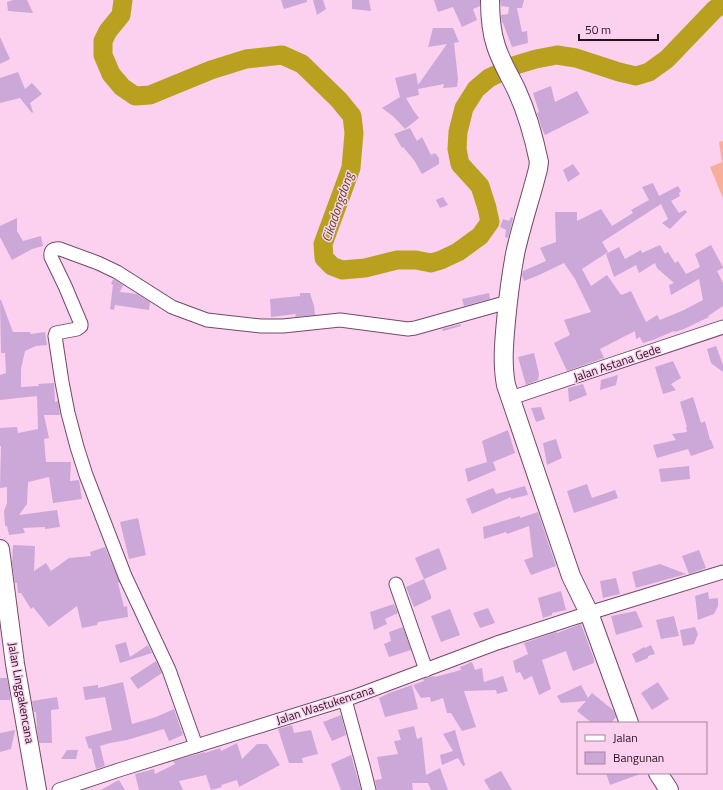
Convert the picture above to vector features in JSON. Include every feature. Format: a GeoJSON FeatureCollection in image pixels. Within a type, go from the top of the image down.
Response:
{"type":"FeatureCollection","features":[{"type":"Feature","properties":{"kind":"street"},"geometry":{"type":"LineString","coordinates":[[490,0],[492,31],[496,47],[517,90],[526,114],[539,162],[515,256],[504,339],[503,358],[505,379],[571,576],[588,613],[629,722]]}},
{"type":"Feature","properties":{"kind":"street"},"geometry":{"type":"LineString","coordinates":[[196,746],[172,676],[125,576],[77,447],[68,413],[55,336],[56,333],[77,329],[81,326],[81,324],[51,257],[50,254],[52,251],[56,248],[60,249],[98,263],[117,272],[172,307],[206,320],[230,323],[261,326],[283,326],[340,320],[415,328],[508,302]]}},
{"type":"Feature","properties":{"kind":"street","name":"Jalan Astana Gede"},"geometry":{"type":"LineString","coordinates":[[511,398],[723,327]]}},
{"type":"Feature","properties":{"kind":"street","name":"Jalan Linggakencana"},"geometry":{"type":"LineString","coordinates":[[0,549],[15,664],[37,790]]}},
{"type":"Feature","properties":{"kind":"street","name":"Jalan Wastukencana"},"geometry":{"type":"LineString","coordinates":[[59,790],[345,700],[498,643],[588,613],[723,572]]}},
{"type":"Feature","properties":{"kind":"street"},"geometry":{"type":"LineString","coordinates":[[396,584],[426,670]]}},
{"type":"Feature","properties":{"kind":"street"},"geometry":{"type":"LineString","coordinates":[[345,700],[364,766],[369,790]]}},
{"type":"Feature","properties":{"kind":"street"},"geometry":{"type":"LineString","coordinates":[[659,774],[669,790]]}},
{"type":"Feature","properties":{"kind":"shaded area"},"geometry":{"type":"Polygon","coordinates":[[[723,141],[723,198],[710,167],[722,162],[719,142],[723,141]]]}},
{"type":"Feature","properties":{"kind":"building"},"geometry":{"type":"Polygon","coordinates":[[[13,0],[27,0],[33,13],[8,11],[7,2],[13,0]]]}},
{"type":"Feature","properties":{"kind":"building"},"geometry":{"type":"Polygon","coordinates":[[[281,0],[307,0],[307,2],[284,9],[281,0]]]}},
{"type":"Feature","properties":{"kind":"building"},"geometry":{"type":"Polygon","coordinates":[[[313,0],[323,0],[326,9],[317,15],[313,0]]]}},
{"type":"Feature","properties":{"kind":"building"},"geometry":{"type":"Polygon","coordinates":[[[352,0],[369,0],[371,11],[352,9],[352,0]]]}},
{"type":"Feature","properties":{"kind":"building"},"geometry":{"type":"Polygon","coordinates":[[[434,0],[480,0],[480,6],[473,9],[477,20],[462,27],[453,7],[438,12],[434,0]]]}},
{"type":"Feature","properties":{"kind":"building"},"geometry":{"type":"Polygon","coordinates":[[[500,0],[524,0],[522,8],[517,8],[522,32],[527,31],[528,43],[512,47],[501,17],[501,15],[508,14],[509,7],[501,6],[500,0]]]}},
{"type":"Feature","properties":{"kind":"building"},"geometry":{"type":"Polygon","coordinates":[[[433,28],[453,28],[459,42],[454,43],[458,79],[457,87],[443,88],[444,84],[418,89],[419,95],[406,98],[419,118],[405,129],[394,117],[382,108],[400,97],[395,78],[416,73],[418,85],[447,44],[428,47],[433,28]]]}},
{"type":"Feature","properties":{"kind":"building"},"geometry":{"type":"Polygon","coordinates":[[[0,37],[10,59],[0,64],[0,37]]]}},
{"type":"Feature","properties":{"kind":"building"},"geometry":{"type":"Polygon","coordinates":[[[18,72],[25,89],[32,83],[42,94],[30,103],[32,113],[20,98],[0,103],[0,78],[18,72]]]}},
{"type":"Feature","properties":{"kind":"building"},"geometry":{"type":"Polygon","coordinates":[[[551,86],[555,102],[577,91],[589,113],[545,135],[537,113],[539,112],[533,93],[551,86]]]}},
{"type":"Feature","properties":{"kind":"building"},"geometry":{"type":"Polygon","coordinates":[[[410,128],[417,141],[422,137],[431,155],[435,153],[439,158],[439,164],[422,174],[414,160],[403,147],[402,148],[394,134],[410,128]]]}},
{"type":"Feature","properties":{"kind":"building"},"geometry":{"type":"Polygon","coordinates":[[[573,164],[580,174],[568,182],[563,170],[573,164]]]}},
{"type":"Feature","properties":{"kind":"building"},"geometry":{"type":"Polygon","coordinates":[[[653,183],[659,196],[678,186],[681,191],[679,193],[680,196],[671,201],[679,213],[685,210],[687,212],[670,229],[662,223],[668,219],[661,204],[602,242],[608,252],[582,269],[591,286],[607,275],[621,295],[631,291],[646,322],[657,315],[660,320],[703,300],[699,279],[671,295],[669,285],[674,283],[657,268],[655,263],[639,273],[636,265],[614,277],[606,254],[619,247],[625,259],[641,250],[642,253],[660,245],[665,254],[668,252],[675,263],[678,261],[686,274],[700,267],[695,254],[711,245],[723,267],[717,271],[723,283],[723,306],[708,316],[709,317],[684,329],[674,331],[643,343],[640,337],[636,339],[635,331],[600,349],[604,358],[567,371],[554,343],[570,335],[564,320],[591,312],[575,279],[564,263],[524,281],[522,275],[523,271],[546,261],[540,248],[556,242],[555,212],[577,212],[577,221],[601,209],[612,226],[633,213],[631,210],[649,200],[642,187],[653,183]]]}},
{"type":"Feature","properties":{"kind":"building"},"geometry":{"type":"Polygon","coordinates":[[[443,197],[448,205],[440,208],[436,200],[443,197]]]}},
{"type":"Feature","properties":{"kind":"building"},"geometry":{"type":"Polygon","coordinates":[[[511,217],[513,218],[508,238],[505,237],[506,230],[500,227],[503,219],[509,221],[511,217]]]}},
{"type":"Feature","properties":{"kind":"building"},"geometry":{"type":"Polygon","coordinates":[[[17,218],[17,231],[23,241],[41,236],[43,246],[32,249],[12,260],[0,237],[0,226],[17,218]]]}},
{"type":"Feature","properties":{"kind":"building"},"geometry":{"type":"Polygon","coordinates":[[[113,279],[123,285],[120,292],[137,294],[150,302],[149,310],[115,305],[114,310],[110,309],[113,285],[111,284],[113,279]]]}},
{"type":"Feature","properties":{"kind":"building"},"geometry":{"type":"Polygon","coordinates":[[[300,293],[310,293],[315,315],[295,317],[296,314],[271,317],[270,299],[300,296],[300,293]]]}},
{"type":"Feature","properties":{"kind":"building"},"geometry":{"type":"Polygon","coordinates":[[[489,293],[490,299],[464,306],[462,299],[489,293]]]}},
{"type":"Feature","properties":{"kind":"building"},"geometry":{"type":"Polygon","coordinates":[[[0,300],[13,332],[30,332],[31,334],[45,332],[47,345],[36,346],[25,351],[21,369],[21,387],[54,383],[55,402],[58,401],[60,415],[44,415],[49,438],[44,439],[46,462],[71,462],[70,481],[79,480],[82,499],[53,503],[49,477],[28,482],[27,504],[19,515],[57,510],[60,527],[45,529],[45,527],[23,528],[25,533],[9,535],[7,526],[5,526],[4,511],[7,503],[7,487],[0,488],[0,428],[17,427],[18,433],[38,429],[37,396],[0,400],[0,375],[6,373],[5,353],[1,353],[0,300]]]}},
{"type":"Feature","properties":{"kind":"building"},"geometry":{"type":"Polygon","coordinates":[[[461,324],[461,326],[443,331],[442,329],[461,324]]]}},
{"type":"Feature","properties":{"kind":"building"},"geometry":{"type":"Polygon","coordinates":[[[716,346],[723,365],[723,372],[711,363],[707,349],[716,346]]]}},
{"type":"Feature","properties":{"kind":"building"},"geometry":{"type":"Polygon","coordinates":[[[534,353],[539,374],[538,380],[526,385],[518,357],[534,353]]]}},
{"type":"Feature","properties":{"kind":"building"},"geometry":{"type":"Polygon","coordinates":[[[673,361],[681,378],[671,384],[676,390],[663,394],[655,367],[673,361]]]}},
{"type":"Feature","properties":{"kind":"building"},"geometry":{"type":"Polygon","coordinates":[[[618,375],[616,385],[600,390],[601,380],[618,375]]]}},
{"type":"Feature","properties":{"kind":"building"},"geometry":{"type":"Polygon","coordinates":[[[583,384],[587,395],[569,402],[568,388],[583,384]]]}},
{"type":"Feature","properties":{"kind":"building"},"geometry":{"type":"Polygon","coordinates":[[[693,397],[701,423],[705,421],[710,440],[714,448],[691,456],[688,449],[657,458],[653,445],[676,440],[672,434],[687,432],[680,402],[693,397]]]}},
{"type":"Feature","properties":{"kind":"building"},"geometry":{"type":"Polygon","coordinates":[[[541,407],[545,419],[536,422],[531,408],[541,407]]]}},
{"type":"Feature","properties":{"kind":"building"},"geometry":{"type":"Polygon","coordinates":[[[508,430],[515,453],[493,462],[496,470],[468,482],[465,469],[487,462],[482,441],[508,430]]]}},
{"type":"Feature","properties":{"kind":"building"},"geometry":{"type":"Polygon","coordinates":[[[556,439],[562,458],[547,465],[543,443],[556,439]]]}},
{"type":"Feature","properties":{"kind":"building"},"geometry":{"type":"Polygon","coordinates":[[[689,466],[690,479],[661,482],[659,469],[689,466]]]}},
{"type":"Feature","properties":{"kind":"building"},"geometry":{"type":"Polygon","coordinates":[[[587,484],[592,498],[615,490],[618,498],[574,513],[567,491],[587,484]]]}},
{"type":"Feature","properties":{"kind":"building"},"geometry":{"type":"Polygon","coordinates":[[[525,486],[528,495],[511,499],[511,497],[472,514],[466,499],[493,488],[496,494],[525,486]]]}},
{"type":"Feature","properties":{"kind":"building"},"geometry":{"type":"Polygon","coordinates":[[[538,512],[556,566],[531,575],[524,560],[533,557],[529,526],[507,534],[506,532],[484,539],[483,527],[538,512]]]}},
{"type":"Feature","properties":{"kind":"building"},"geometry":{"type":"Polygon","coordinates":[[[138,518],[146,555],[129,559],[120,522],[138,518]]]}},
{"type":"Feature","properties":{"kind":"building"},"geometry":{"type":"Polygon","coordinates":[[[13,545],[35,546],[34,571],[46,563],[51,571],[69,558],[91,556],[90,552],[105,547],[120,583],[118,583],[124,607],[127,606],[128,617],[98,622],[97,625],[82,628],[77,606],[49,627],[33,607],[31,609],[21,593],[18,593],[12,563],[13,545]]]}},
{"type":"Feature","properties":{"kind":"building"},"geometry":{"type":"Polygon","coordinates":[[[439,548],[447,569],[424,579],[415,558],[439,548]]]}},
{"type":"Feature","properties":{"kind":"building"},"geometry":{"type":"Polygon","coordinates":[[[699,550],[706,568],[689,574],[682,556],[699,550]]]}},
{"type":"Feature","properties":{"kind":"building"},"geometry":{"type":"Polygon","coordinates":[[[660,564],[686,574],[636,588],[632,572],[660,564]]]}},
{"type":"Feature","properties":{"kind":"building"},"geometry":{"type":"Polygon","coordinates":[[[616,578],[620,594],[603,598],[600,581],[616,578]]]}},
{"type":"Feature","properties":{"kind":"building"},"geometry":{"type":"Polygon","coordinates":[[[424,579],[431,599],[414,607],[406,587],[424,579]]]}},
{"type":"Feature","properties":{"kind":"building"},"geometry":{"type":"Polygon","coordinates":[[[561,591],[566,610],[552,613],[552,615],[543,618],[538,598],[561,591]]]}},
{"type":"Feature","properties":{"kind":"building"},"geometry":{"type":"Polygon","coordinates":[[[708,592],[709,599],[718,598],[718,606],[714,614],[698,620],[695,596],[708,592]]]}},
{"type":"Feature","properties":{"kind":"building"},"geometry":{"type":"Polygon","coordinates":[[[394,604],[398,613],[385,619],[387,624],[374,630],[370,612],[394,604]]]}},
{"type":"Feature","properties":{"kind":"building"},"geometry":{"type":"Polygon","coordinates":[[[488,608],[495,623],[480,628],[473,613],[488,608]]]}},
{"type":"Feature","properties":{"kind":"building"},"geometry":{"type":"Polygon","coordinates":[[[450,609],[460,635],[441,642],[431,616],[450,609]]]}},
{"type":"Feature","properties":{"kind":"building"},"geometry":{"type":"Polygon","coordinates":[[[636,611],[643,627],[616,635],[611,616],[636,611]]]}},
{"type":"Feature","properties":{"kind":"building"},"geometry":{"type":"Polygon","coordinates":[[[674,616],[679,636],[661,639],[656,620],[674,616]]]}},
{"type":"Feature","properties":{"kind":"building"},"geometry":{"type":"Polygon","coordinates":[[[581,624],[594,659],[594,663],[573,671],[566,651],[542,660],[551,689],[539,695],[532,676],[524,680],[520,672],[516,673],[513,661],[528,654],[524,643],[581,624]]]}},
{"type":"Feature","properties":{"kind":"building"},"geometry":{"type":"Polygon","coordinates":[[[403,627],[411,650],[389,657],[384,644],[391,641],[389,632],[403,627]]]}},
{"type":"Feature","properties":{"kind":"building"},"geometry":{"type":"Polygon","coordinates":[[[695,627],[698,634],[694,644],[683,646],[680,630],[695,627]]]}},
{"type":"Feature","properties":{"kind":"building"},"geometry":{"type":"Polygon","coordinates":[[[126,642],[130,657],[148,645],[152,653],[120,663],[115,645],[126,642]]]}},
{"type":"Feature","properties":{"kind":"building"},"geometry":{"type":"Polygon","coordinates":[[[651,645],[655,654],[636,663],[632,654],[651,645]]]}},
{"type":"Feature","properties":{"kind":"building"},"geometry":{"type":"Polygon","coordinates":[[[156,661],[162,673],[138,689],[130,678],[156,661]]]}},
{"type":"Feature","properties":{"kind":"building"},"geometry":{"type":"Polygon","coordinates":[[[472,662],[475,670],[482,668],[484,682],[503,676],[508,691],[497,694],[496,690],[464,691],[476,727],[462,731],[451,713],[447,713],[443,698],[431,702],[430,697],[421,698],[413,685],[424,681],[423,679],[461,670],[460,667],[472,662]]]}},
{"type":"Feature","properties":{"kind":"building"},"geometry":{"type":"Polygon","coordinates":[[[0,678],[7,678],[10,700],[0,700],[0,678]]]}},
{"type":"Feature","properties":{"kind":"building"},"geometry":{"type":"Polygon","coordinates":[[[123,682],[132,724],[156,717],[174,709],[183,735],[169,741],[164,729],[100,746],[105,766],[96,769],[91,748],[89,749],[85,737],[112,730],[105,697],[85,700],[83,687],[98,685],[98,688],[123,682]]]}},
{"type":"Feature","properties":{"kind":"building"},"geometry":{"type":"Polygon","coordinates":[[[658,682],[669,699],[652,710],[641,693],[658,682]]]}},
{"type":"Feature","properties":{"kind":"building"},"geometry":{"type":"Polygon","coordinates":[[[412,685],[418,709],[385,717],[379,698],[412,685]]]}},
{"type":"Feature","properties":{"kind":"building"},"geometry":{"type":"Polygon","coordinates":[[[581,685],[588,698],[592,693],[613,710],[616,717],[612,722],[591,722],[577,711],[586,701],[561,703],[557,696],[581,685]]]}},
{"type":"Feature","properties":{"kind":"building"},"geometry":{"type":"Polygon","coordinates":[[[57,697],[59,709],[51,710],[52,743],[39,743],[36,712],[34,712],[32,701],[57,697]]]}},
{"type":"Feature","properties":{"kind":"building"},"geometry":{"type":"Polygon","coordinates":[[[341,715],[346,735],[332,741],[323,722],[341,715]]]}},
{"type":"Feature","properties":{"kind":"building"},"geometry":{"type":"Polygon","coordinates":[[[292,725],[294,733],[311,730],[318,754],[302,758],[303,763],[289,763],[278,729],[292,725]]]}},
{"type":"Feature","properties":{"kind":"building"},"geometry":{"type":"Polygon","coordinates":[[[414,726],[417,739],[422,737],[426,775],[440,768],[448,790],[431,790],[428,783],[412,783],[413,790],[377,790],[375,780],[382,779],[377,757],[398,754],[394,741],[401,740],[398,730],[414,726]]]}},
{"type":"Feature","properties":{"kind":"building"},"geometry":{"type":"Polygon","coordinates":[[[15,730],[11,749],[0,752],[0,733],[15,730]]]}},
{"type":"Feature","properties":{"kind":"building"},"geometry":{"type":"Polygon","coordinates":[[[455,730],[465,765],[463,766],[458,758],[442,765],[440,755],[453,751],[443,734],[455,730]]]}},
{"type":"Feature","properties":{"kind":"building"},"geometry":{"type":"Polygon","coordinates":[[[237,743],[242,759],[257,744],[267,744],[280,765],[239,787],[237,780],[211,790],[206,775],[179,781],[183,790],[139,790],[135,774],[154,769],[155,774],[175,764],[173,761],[220,748],[221,751],[237,743]]]}},
{"type":"Feature","properties":{"kind":"building"},"geometry":{"type":"Polygon","coordinates":[[[67,750],[78,750],[76,759],[61,759],[67,750]]]}},
{"type":"Feature","properties":{"kind":"building"},"geometry":{"type":"Polygon","coordinates":[[[351,755],[361,790],[341,790],[331,764],[351,755]]]}},
{"type":"Feature","properties":{"kind":"building"},"geometry":{"type":"Polygon","coordinates":[[[501,771],[512,790],[490,790],[484,780],[501,771]]]}},
{"type":"Feature","properties":{"kind":"building"},"geometry":{"type":"Polygon","coordinates":[[[606,774],[640,774],[610,785],[606,774]]]}},
{"type":"Feature","properties":{"kind":"building"},"geometry":{"type":"Polygon","coordinates":[[[119,780],[125,790],[101,790],[115,782],[119,780]]]}},
{"type":"Feature","properties":{"kind":"waterway","name":"Cikadongdong"},"geometry":{"type":"LineString","coordinates":[[123,0],[121,15],[108,31],[103,41],[103,55],[111,74],[122,87],[135,96],[150,95],[211,70],[246,59],[282,55],[302,64],[339,100],[352,116],[354,133],[351,168],[323,244],[324,258],[332,266],[342,270],[365,268],[397,260],[416,260],[431,263],[458,252],[480,236],[490,222],[487,208],[480,186],[460,164],[457,149],[458,132],[464,108],[476,89],[489,78],[516,65],[557,55],[576,58],[636,76],[649,72],[667,59],[715,9],[723,4]]}}]}
